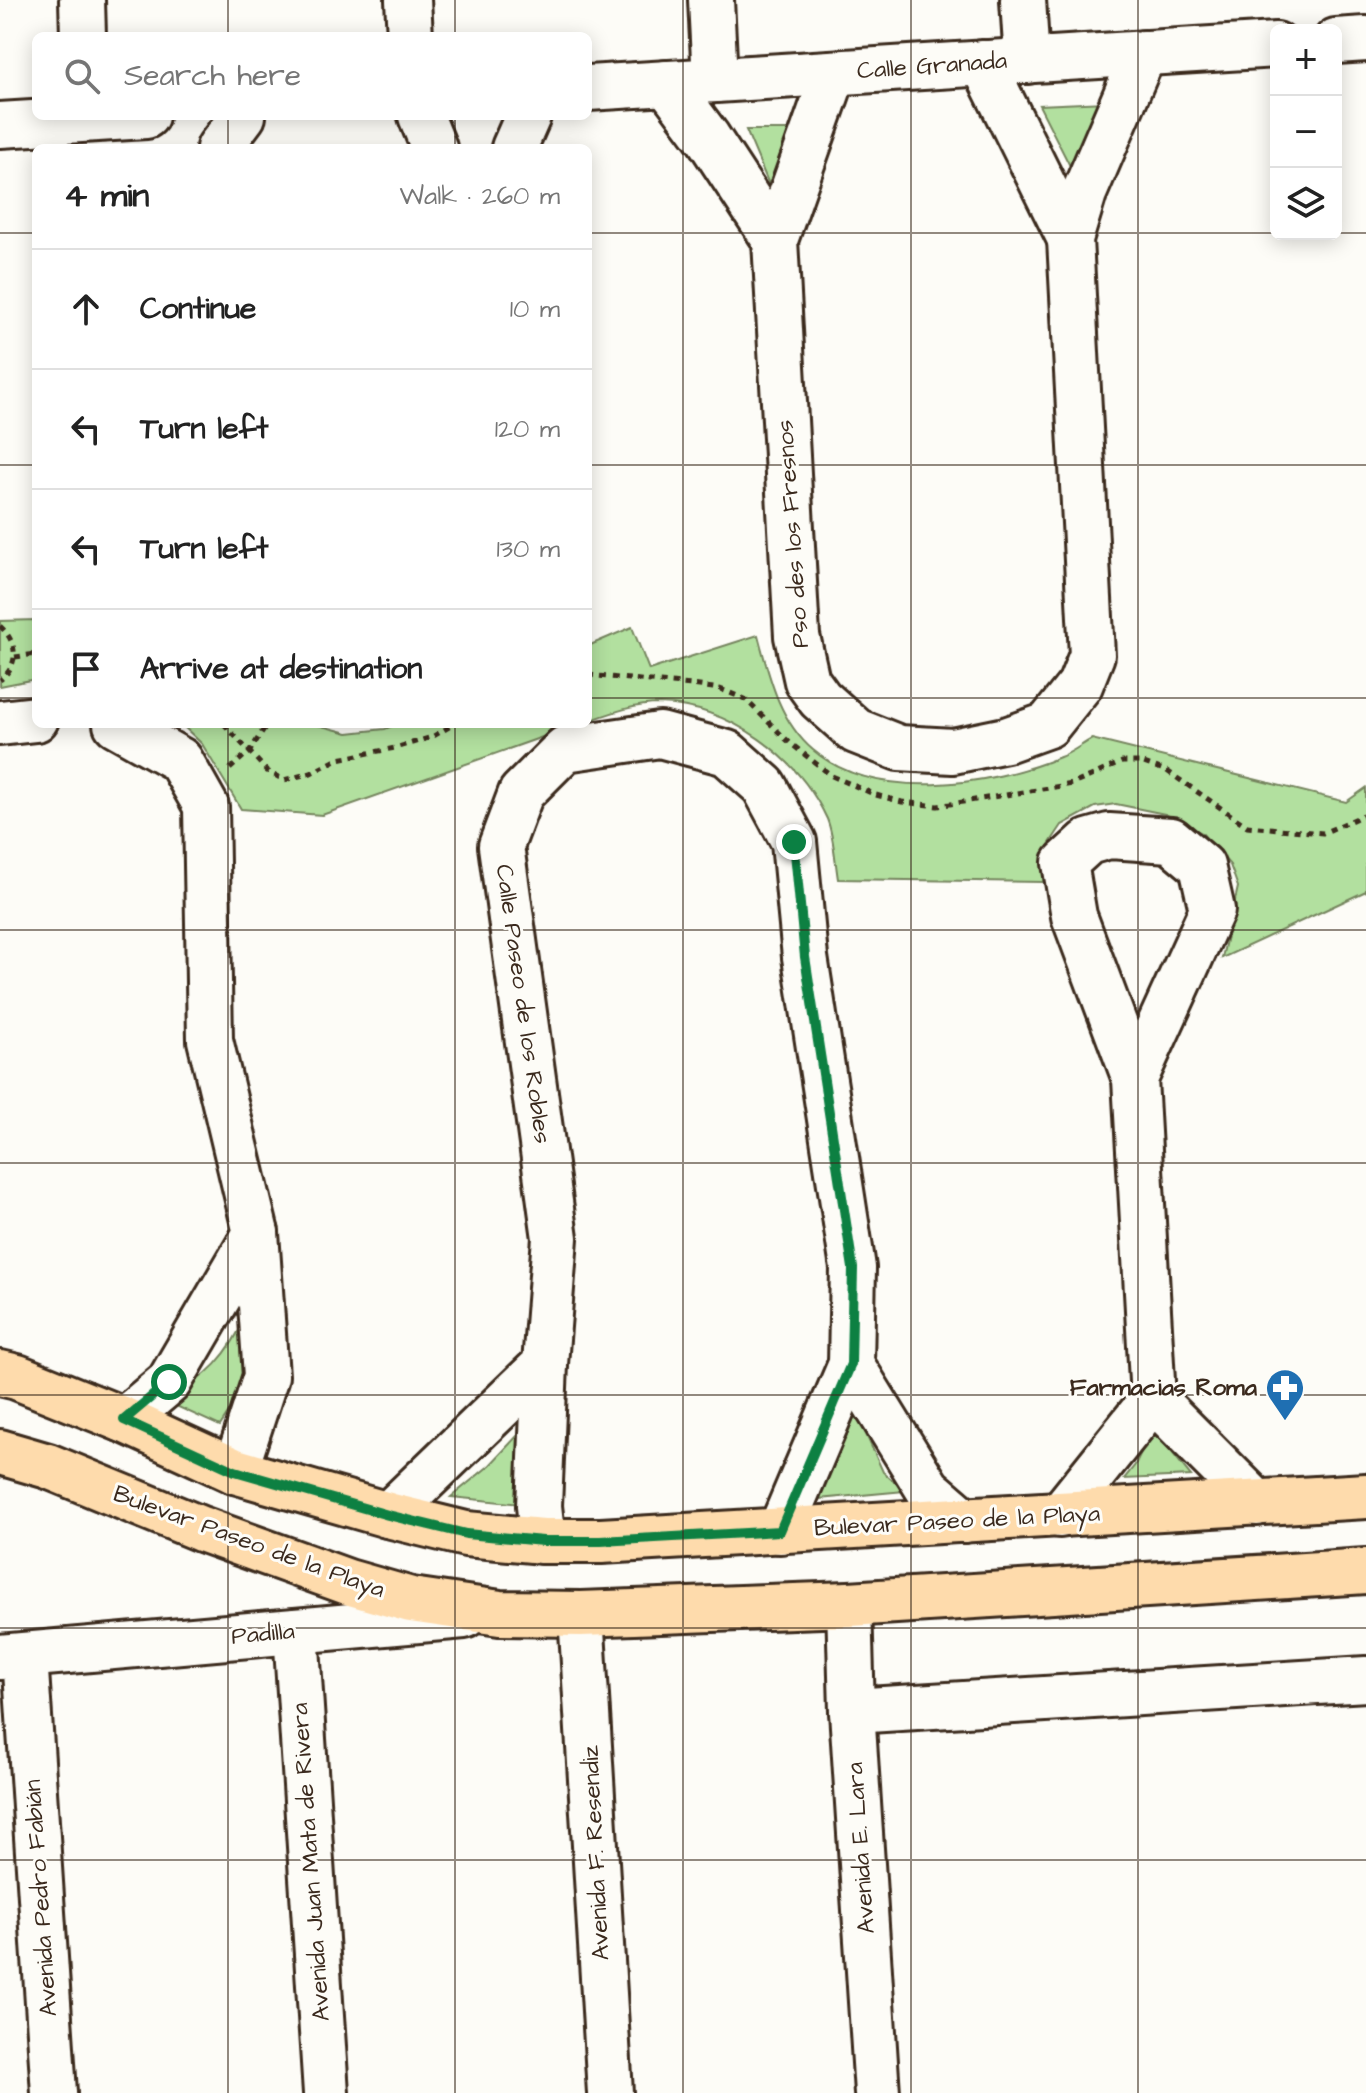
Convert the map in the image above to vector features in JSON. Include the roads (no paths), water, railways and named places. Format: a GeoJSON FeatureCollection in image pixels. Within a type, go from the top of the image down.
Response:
{"type":"FeatureCollection","features":[{"type":"Feature","properties":{"kind":"main road","name":"Bulevar Paseo de la Playa"},"geometry":{"type":"LineString","coordinates":[[6,1368],[235,1471],[466,1534],[543,1541],[601,1541],[1366,1496]]}},
{"type":"Feature","properties":{"kind":"main road","name":"Bulevar Paseo de la Playa"},"geometry":{"type":"LineString","coordinates":[[0,1452],[48,1466],[201,1529],[348,1582],[411,1600],[500,1613],[581,1614],[849,1604],[1366,1571]]}},
{"type":"Feature","properties":{"kind":"street"},"geometry":{"type":"LineString","coordinates":[[82,0],[83,32]]}},
{"type":"Feature","properties":{"kind":"street"},"geometry":{"type":"LineString","coordinates":[[408,0],[410,32]]}},
{"type":"Feature","properties":{"kind":"street"},"geometry":{"type":"LineString","coordinates":[[711,0],[715,80]]}},
{"type":"Feature","properties":{"kind":"street"},"geometry":{"type":"LineString","coordinates":[[1023,0],[1027,61]]}},
{"type":"Feature","properties":{"kind":"street"},"geometry":{"type":"LineString","coordinates":[[1342,41],[1366,39]]}},
{"type":"Feature","properties":{"kind":"street","name":"Calle Granada"},"geometry":{"type":"LineString","coordinates":[[592,88],[1270,45]]}},
{"type":"Feature","properties":{"kind":"street"},"geometry":{"type":"LineString","coordinates":[[1070,239],[1084,193],[1144,53]]}},
{"type":"Feature","properties":{"kind":"street"},"geometry":{"type":"LineString","coordinates":[[983,63],[1070,239]]}},
{"type":"Feature","properties":{"kind":"street"},"geometry":{"type":"LineString","coordinates":[[775,240],[834,73]]}},
{"type":"Feature","properties":{"kind":"street"},"geometry":{"type":"LineString","coordinates":[[667,83],[708,138],[775,240]]}},
{"type":"Feature","properties":{"kind":"street"},"geometry":{"type":"LineString","coordinates":[[0,125],[96,128],[129,120]]}},
{"type":"Feature","properties":{"kind":"street"},"geometry":{"type":"LineString","coordinates":[[222,144],[240,120]]}},
{"type":"Feature","properties":{"kind":"street"},"geometry":{"type":"LineString","coordinates":[[423,120],[432,144]]}},
{"type":"Feature","properties":{"kind":"street"},"geometry":{"type":"LineString","coordinates":[[516,144],[526,120]]}},
{"type":"Feature","properties":{"kind":"street","name":"Pso des los Fresnos"},"geometry":{"type":"LineString","coordinates":[[775,240],[797,636],[807,681],[820,699],[856,731],[899,748],[953,751],[1006,740],[1048,725],[1080,685],[1092,655],[1070,239]]}},
{"type":"Feature","properties":{"kind":"street"},"geometry":{"type":"LineString","coordinates":[[0,723],[32,719]]}},
{"type":"Feature","properties":{"kind":"street"},"geometry":{"type":"LineString","coordinates":[[123,728],[180,760],[206,806],[210,1040],[256,1233],[266,1376],[235,1471]]}},
{"type":"Feature","properties":{"kind":"street","name":"Calle Paseo de los Robles"},"geometry":{"type":"LineString","coordinates":[[543,1541],[539,1506],[545,1364],[555,1238],[501,846],[521,793],[565,749],[660,735],[727,753],[764,786],[794,842],[805,957],[853,1268],[851,1364],[780,1531]]}},
{"type":"Feature","properties":{"kind":"street"},"geometry":{"type":"LineString","coordinates":[[1135,1079],[1212,910],[1202,866],[1171,840],[1109,836],[1088,842],[1065,863],[1074,916],[1135,1079],[1153,1399],[1257,1503]]}},
{"type":"Feature","properties":{"kind":"street"},"geometry":{"type":"LineString","coordinates":[[124,1420],[169,1382],[256,1233]]}},
{"type":"Feature","properties":{"kind":"street"},"geometry":{"type":"LineString","coordinates":[[388,1515],[545,1364]]}},
{"type":"Feature","properties":{"kind":"street"},"geometry":{"type":"LineString","coordinates":[[851,1364],[928,1489],[964,1520]]}},
{"type":"Feature","properties":{"kind":"street"},"geometry":{"type":"LineString","coordinates":[[1060,1515],[1153,1399]]}},
{"type":"Feature","properties":{"kind":"street","name":"Avenida E. Lara"},"geometry":{"type":"LineString","coordinates":[[849,1604],[852,1711],[877,2093]]}},
{"type":"Feature","properties":{"kind":"street","name":"Padilla"},"geometry":{"type":"LineString","coordinates":[[12,1657],[500,1613]]}},
{"type":"Feature","properties":{"kind":"street","name":"Avenida F. Resendiz"},"geometry":{"type":"LineString","coordinates":[[581,1614],[610,2093]]}},
{"type":"Feature","properties":{"kind":"street","name":"Avenida Juan Mata de Rivera"},"geometry":{"type":"LineString","coordinates":[[296,1631],[326,2093]]}},
{"type":"Feature","properties":{"kind":"street","name":"Avenida Pedro Fabián"},"geometry":{"type":"LineString","coordinates":[[12,1657],[54,2093]]}},
{"type":"Feature","properties":{"kind":"street"},"geometry":{"type":"LineString","coordinates":[[852,1711],[1366,1679]]}},
{"type":"Feature","properties":{"kind":"place","name":"Farmacias Roma"},"geometry":{"type":"Point","coordinates":[1285,1422]}}]}
